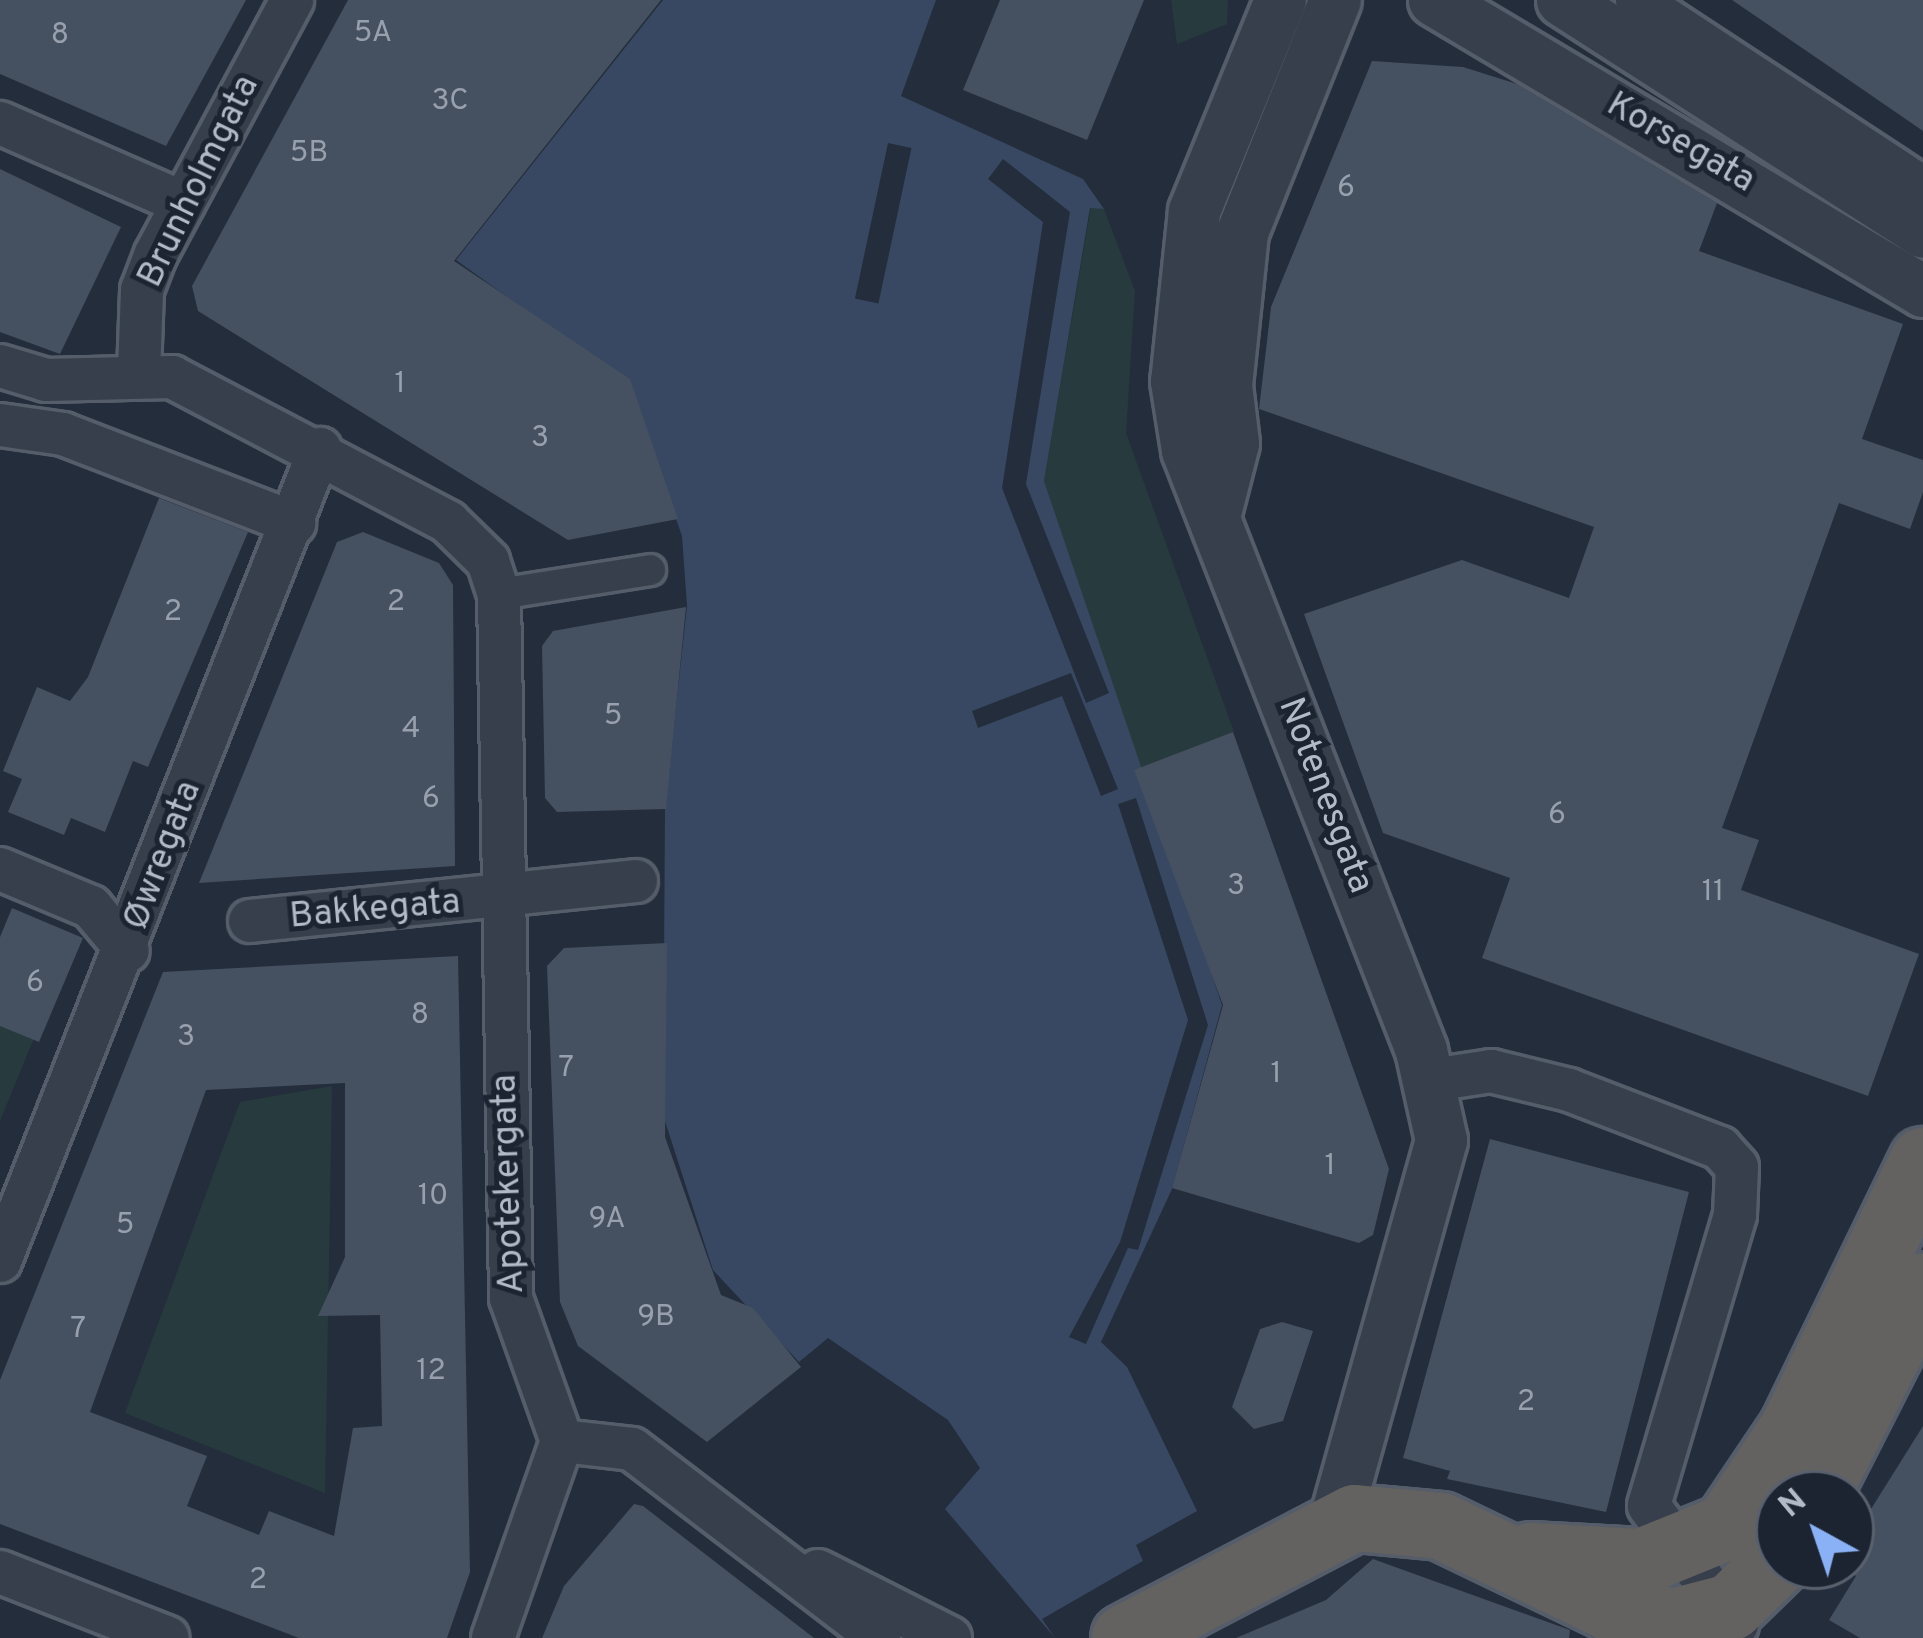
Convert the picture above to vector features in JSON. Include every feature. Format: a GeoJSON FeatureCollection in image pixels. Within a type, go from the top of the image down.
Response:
{"type":"FeatureCollection","features":[{"type":"Feature","properties":{"kind":"highway"},"geometry":{"type":"LineString","coordinates":[[1514,1554],[1641,1562],[1683,1551],[1727,1527],[1764,1481],[1923,1161]]}},
{"type":"Feature","properties":{"kind":"highway"},"geometry":{"type":"LineString","coordinates":[[1829,1470],[1923,1286]]}},
{"type":"Feature","properties":{"kind":"highway"},"geometry":{"type":"LineString","coordinates":[[1125,1638],[1334,1523],[1410,1520],[1514,1554],[1650,1619],[1736,1623],[1759,1590]]}},
{"type":"Feature","properties":{"kind":"street","name":"Brunholmgata"},"geometry":{"type":"LineString","coordinates":[[139,373],[142,290],[292,0]]}},
{"type":"Feature","properties":{"kind":"street","name":"Notenesgata"},"geometry":{"type":"LineString","coordinates":[[1280,0],[1180,270],[1180,404],[1215,513],[1432,1080],[1442,1140],[1334,1523]]}},
{"type":"Feature","properties":{"kind":"street"},"geometry":{"type":"LineString","coordinates":[[1215,513],[1233,443],[1226,385],[1242,232],[1335,0]]}},
{"type":"Feature","properties":{"kind":"street","name":"Korsegata"},"geometry":{"type":"LineString","coordinates":[[1434,0],[1923,291]]}},
{"type":"Feature","properties":{"kind":"street","name":"Korsegata"},"geometry":{"type":"LineString","coordinates":[[1562,0],[1923,232]]}},
{"type":"Feature","properties":{"kind":"street"},"geometry":{"type":"LineString","coordinates":[[1637,0],[1923,188]]}},
{"type":"Feature","properties":{"kind":"street"},"geometry":{"type":"LineString","coordinates":[[0,123],[183,203]]}},
{"type":"Feature","properties":{"kind":"street","name":"Apotekergata"},"geometry":{"type":"LineString","coordinates":[[1,366],[46,380],[139,373],[172,377],[320,449],[448,521],[488,561],[499,594],[500,899],[511,1298],[562,1441]]}},
{"type":"Feature","properties":{"kind":"street"},"geometry":{"type":"LineString","coordinates":[[0,425],[63,434],[294,523]]}},
{"type":"Feature","properties":{"kind":"street","name":"Øwregata"},"geometry":{"type":"LineString","coordinates":[[0,1261],[128,952],[320,449]]}},
{"type":"Feature","properties":{"kind":"street"},"geometry":{"type":"LineString","coordinates":[[499,594],[650,570]]}},
{"type":"Feature","properties":{"kind":"street"},"geometry":{"type":"LineString","coordinates":[[0,869],[91,907],[128,952]]}},
{"type":"Feature","properties":{"kind":"street"},"geometry":{"type":"LineString","coordinates":[[500,899],[636,881]]}},
{"type":"Feature","properties":{"kind":"street","name":"Bakkegata"},"geometry":{"type":"LineString","coordinates":[[250,921],[500,899]]}},
{"type":"Feature","properties":{"kind":"street"},"geometry":{"type":"LineString","coordinates":[[1432,1080],[1490,1071],[1720,1148],[1739,1177],[1730,1231],[1649,1506],[1736,1623]]}},
{"type":"Feature","properties":{"kind":"street"},"geometry":{"type":"LineString","coordinates":[[494,1638],[562,1441],[632,1449],[879,1638]]}},
{"type":"Feature","properties":{"kind":"street"},"geometry":{"type":"LineString","coordinates":[[763,1547],[950,1638]]}},
{"type":"Feature","properties":{"kind":"street"},"geometry":{"type":"LineString","coordinates":[[0,1572],[168,1638]]}},
{"type":"Feature","properties":{"kind":"green space"},"geometry":{"type":"Polygon","coordinates":[[[1171,0],[1228,0],[1227,24],[1177,44],[1171,0]]]}},
{"type":"Feature","properties":{"kind":"green space"},"geometry":{"type":"Polygon","coordinates":[[[1091,207],[1104,209],[1135,291],[1126,433],[1234,732],[1141,768],[1044,481],[1091,207]]]}},
{"type":"Feature","properties":{"kind":"green space"},"geometry":{"type":"Polygon","coordinates":[[[0,1024],[34,1038],[0,1121],[0,1024]]]}},
{"type":"Feature","properties":{"kind":"green space"},"geometry":{"type":"Polygon","coordinates":[[[332,1086],[325,1493],[125,1413],[240,1102],[332,1086]]]}},
{"type":"Feature","properties":{"kind":"water"},"geometry":{"type":"Polygon","coordinates":[[[663,0],[936,0],[901,96],[1083,179],[1104,209],[1090,208],[1044,481],[1222,1005],[1172,1189],[1101,1342],[1127,1367],[1197,1511],[1136,1545],[1143,1561],[1055,1638],[945,1509],[980,1468],[948,1420],[828,1338],[799,1362],[713,1270],[663,1115],[665,809],[687,606],[682,536],[629,384],[456,260],[663,0]]]}},
{"type":"Feature","properties":{"kind":"pier"},"geometry":{"type":"Polygon","coordinates":[[[888,143],[911,148],[878,304],[855,299],[888,143]]]}},
{"type":"Feature","properties":{"kind":"pier"},"geometry":{"type":"Polygon","coordinates":[[[1003,159],[1070,212],[1026,484],[1109,693],[1086,703],[1002,488],[1043,222],[988,179],[1003,159]]]}},
{"type":"Feature","properties":{"kind":"pier"},"geometry":{"type":"Polygon","coordinates":[[[1071,673],[1118,789],[1101,796],[1062,696],[978,728],[972,711],[1071,673]]]}},
{"type":"Feature","properties":{"kind":"pier"},"geometry":{"type":"Polygon","coordinates":[[[1136,798],[1208,1025],[1138,1250],[1128,1248],[1086,1344],[1069,1337],[1120,1242],[1188,1020],[1118,804],[1136,798]]]}},
{"type":"Feature","properties":{"kind":"pier"},"geometry":{"type":"Polygon","coordinates":[[[1148,1558],[1131,1575],[1168,1638],[1055,1638],[1042,1619],[1148,1558]]]}},
{"type":"Feature","properties":{"kind":"building"},"geometry":{"type":"Polygon","coordinates":[[[0,0],[246,0],[166,146],[0,74],[0,0]]]}},
{"type":"Feature","properties":{"kind":"building"},"geometry":{"type":"Polygon","coordinates":[[[348,0],[661,0],[454,261],[630,379],[678,519],[568,540],[198,311],[192,286],[348,0]]]}},
{"type":"Feature","properties":{"kind":"building"},"geometry":{"type":"Polygon","coordinates":[[[1000,0],[1144,0],[1087,140],[963,90],[1000,0]]]}},
{"type":"Feature","properties":{"kind":"building"},"geometry":{"type":"Polygon","coordinates":[[[1732,0],[1923,0],[1923,131],[1846,78],[1732,0]]]}},
{"type":"Feature","properties":{"kind":"building"},"geometry":{"type":"Polygon","coordinates":[[[1372,61],[1463,67],[1517,84],[1717,203],[1699,251],[1903,324],[1862,439],[1923,460],[1923,492],[1910,529],[1839,503],[1722,828],[1759,840],[1741,890],[1919,954],[1868,1096],[1482,958],[1510,878],[1383,833],[1304,614],[1462,560],[1569,598],[1594,527],[1259,409],[1271,307],[1372,61]]]}},
{"type":"Feature","properties":{"kind":"building"},"geometry":{"type":"Polygon","coordinates":[[[0,169],[121,227],[60,354],[0,332],[0,169]]]}},
{"type":"Feature","properties":{"kind":"building"},"geometry":{"type":"Polygon","coordinates":[[[159,498],[248,532],[148,767],[133,761],[105,832],[71,818],[64,835],[8,812],[22,779],[3,771],[37,687],[70,701],[88,677],[159,498]]]}},
{"type":"Feature","properties":{"kind":"building"},"geometry":{"type":"Polygon","coordinates":[[[363,532],[439,563],[453,585],[455,866],[199,883],[337,542],[363,532]]]}},
{"type":"Feature","properties":{"kind":"building"},"geometry":{"type":"Polygon","coordinates":[[[686,607],[666,809],[557,812],[545,798],[542,646],[553,631],[686,607]]]}},
{"type":"Feature","properties":{"kind":"building"},"geometry":{"type":"Polygon","coordinates":[[[1233,732],[1389,1169],[1373,1235],[1359,1243],[1172,1188],[1223,1005],[1134,770],[1233,732]]]}},
{"type":"Feature","properties":{"kind":"building"},"geometry":{"type":"Polygon","coordinates":[[[12,908],[83,938],[39,1042],[0,1026],[0,937],[12,908]]]}},
{"type":"Feature","properties":{"kind":"building"},"geometry":{"type":"Polygon","coordinates":[[[667,943],[665,1137],[721,1295],[753,1308],[801,1367],[707,1442],[578,1346],[560,1302],[547,966],[564,948],[667,943]]]}},
{"type":"Feature","properties":{"kind":"building"},"geometry":{"type":"Polygon","coordinates":[[[458,956],[470,1572],[447,1638],[299,1638],[0,1524],[0,1380],[163,972],[458,956]],[[345,1083],[206,1090],[90,1412],[207,1456],[187,1506],[259,1535],[269,1511],[334,1536],[353,1428],[382,1426],[380,1315],[318,1316],[345,1257],[345,1083]]]}},
{"type":"Feature","properties":{"kind":"building"},"geometry":{"type":"Polygon","coordinates":[[[1490,1139],[1689,1192],[1606,1512],[1447,1479],[1450,1471],[1403,1458],[1490,1139]]]}},
{"type":"Feature","properties":{"kind":"building"},"geometry":{"type":"Polygon","coordinates":[[[1282,1322],[1313,1331],[1283,1421],[1254,1429],[1232,1407],[1260,1329],[1282,1322]]]}},
{"type":"Feature","properties":{"kind":"building"},"geometry":{"type":"Polygon","coordinates":[[[1923,1426],[1923,1638],[1860,1638],[1829,1620],[1847,1590],[1875,1590],[1875,1503],[1923,1426]]]}},
{"type":"Feature","properties":{"kind":"building"},"geometry":{"type":"Polygon","coordinates":[[[634,1504],[643,1506],[814,1638],[542,1638],[564,1586],[634,1504]]]}},
{"type":"Feature","properties":{"kind":"building"},"geometry":{"type":"Polygon","coordinates":[[[1373,1559],[1570,1630],[1569,1638],[1236,1638],[1326,1600],[1373,1559]]]}}]}
